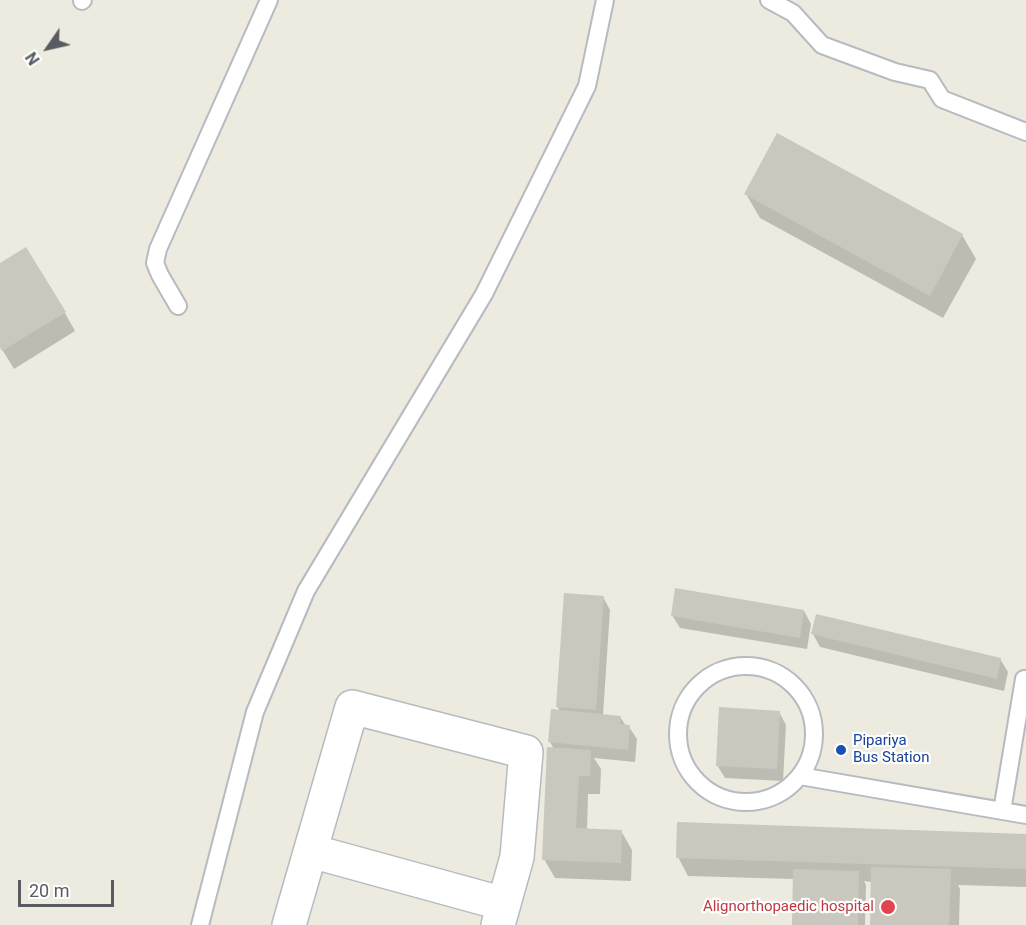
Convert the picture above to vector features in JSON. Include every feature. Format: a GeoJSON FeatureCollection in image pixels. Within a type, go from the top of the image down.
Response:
{"type":"FeatureCollection","features":[{"type":"Feature","properties":{"kind":"street"},"geometry":{"type":"LineString","coordinates":[[289,925],[352,707],[526,752],[517,857],[501,914],[311,851]]}},
{"type":"Feature","properties":{"kind":"lane"},"geometry":{"type":"LineString","coordinates":[[178,306],[155,263],[158,249],[269,0]]}},
{"type":"Feature","properties":{"kind":"lane"},"geometry":{"type":"LineString","coordinates":[[200,925],[255,712],[306,591],[484,294],[587,86],[605,0]]}},
{"type":"Feature","properties":{"kind":"lane"},"geometry":{"type":"LineString","coordinates":[[768,0],[793,13],[822,45],[895,72],[930,80],[942,99],[1026,132]]}},
{"type":"Feature","properties":{"kind":"lane"},"geometry":{"type":"LineString","coordinates":[[800,776],[811,756],[814,732],[810,711],[800,692],[784,677],[765,668],[744,666],[723,670],[704,680],[689,696],[681,715],[678,739],[684,761],[697,781],[716,795],[738,801],[761,800],[782,791],[800,776],[1026,816]]}},
{"type":"Feature","properties":{"kind":"lane"},"geometry":{"type":"LineString","coordinates":[[1002,811],[1024,679],[1026,680]]}},
{"type":"Feature","properties":{"kind":"building"},"geometry":{"type":"Polygon","coordinates":[[[777,133],[963,234],[930,296],[744,194],[777,133]]]}},
{"type":"Feature","properties":{"kind":"building"},"geometry":{"type":"Polygon","coordinates":[[[26,247],[66,312],[2,351],[0,347],[0,263],[26,247]]]}},
{"type":"Feature","properties":{"kind":"building"},"geometry":{"type":"Polygon","coordinates":[[[675,588],[804,610],[800,638],[671,616],[675,588]]]}},
{"type":"Feature","properties":{"kind":"building"},"geometry":{"type":"Polygon","coordinates":[[[564,593],[604,596],[596,710],[556,707],[564,593]]]}},
{"type":"Feature","properties":{"kind":"building"},"geometry":{"type":"Polygon","coordinates":[[[816,614],[1001,658],[997,679],[811,634],[816,614]]]}},
{"type":"Feature","properties":{"kind":"building"},"geometry":{"type":"Polygon","coordinates":[[[719,707],[780,711],[777,769],[716,766],[719,707]]]}},
{"type":"Feature","properties":{"kind":"building"},"geometry":{"type":"Polygon","coordinates":[[[551,709],[621,716],[620,724],[630,725],[628,750],[548,742],[551,709]]]}},
{"type":"Feature","properties":{"kind":"building"},"geometry":{"type":"Polygon","coordinates":[[[547,747],[591,750],[590,776],[579,776],[576,828],[622,830],[621,863],[542,860],[547,747]]]}},
{"type":"Feature","properties":{"kind":"building"},"geometry":{"type":"Polygon","coordinates":[[[677,822],[1026,834],[1026,869],[676,858],[677,822]]]}},
{"type":"Feature","properties":{"kind":"building"},"geometry":{"type":"Polygon","coordinates":[[[871,867],[951,869],[949,925],[870,925],[871,867]]]}},
{"type":"Feature","properties":{"kind":"building"},"geometry":{"type":"Polygon","coordinates":[[[793,869],[859,871],[858,925],[792,925],[793,869]]]}},
{"type":"Feature","properties":{"kind":"place","name":"Pipariya Bus Station"},"geometry":{"type":"Point","coordinates":[841,750]}},
{"type":"Feature","properties":{"kind":"place","name":"Alignorthopaedic hospital"},"geometry":{"type":"Point","coordinates":[888,907]}}]}
